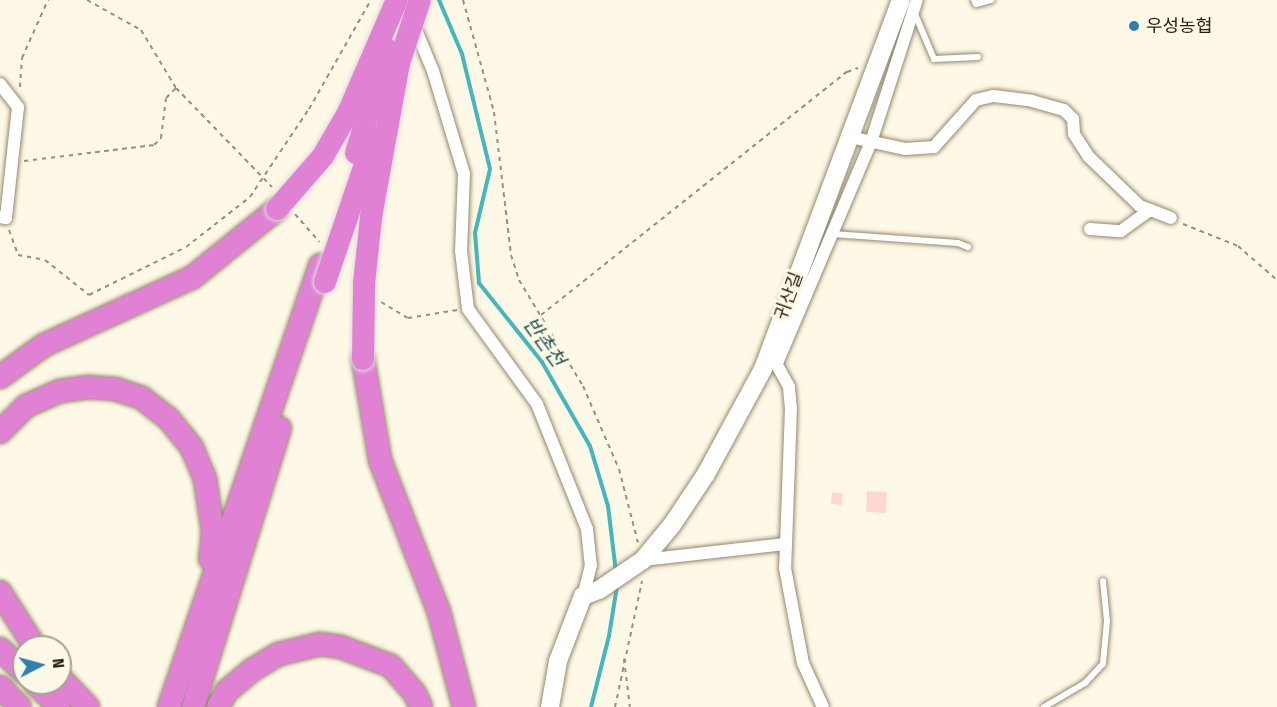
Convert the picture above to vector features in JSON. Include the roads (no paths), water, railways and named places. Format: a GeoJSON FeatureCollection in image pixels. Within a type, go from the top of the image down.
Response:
{"type":"FeatureCollection","features":[{"type":"Feature","properties":{"kind":"highway"},"geometry":{"type":"LineString","coordinates":[[0,377],[44,345],[193,277],[283,205],[323,156],[348,113],[398,0]]}},
{"type":"Feature","properties":{"kind":"highway"},"geometry":{"type":"LineString","coordinates":[[193,707],[323,265],[404,0]]}},
{"type":"Feature","properties":{"kind":"highway"},"geometry":{"type":"LineString","coordinates":[[169,707],[323,265],[399,63],[420,0]]}},
{"type":"Feature","properties":{"kind":"highway"},"geometry":{"type":"LineString","coordinates":[[399,63],[371,217],[364,284],[363,359],[380,460],[439,612],[464,707]]}},
{"type":"Feature","properties":{"kind":"highway"},"geometry":{"type":"LineString","coordinates":[[0,432],[26,406],[60,391],[87,387],[115,389],[142,398],[160,411],[192,448],[205,479],[213,532],[209,575],[180,674]]}},
{"type":"Feature","properties":{"kind":"highway"},"geometry":{"type":"LineString","coordinates":[[0,592],[27,635]]}},
{"type":"Feature","properties":{"kind":"highway"},"geometry":{"type":"LineString","coordinates":[[0,624],[13,635]]}},
{"type":"Feature","properties":{"kind":"highway"},"geometry":{"type":"LineString","coordinates":[[218,707],[227,691],[252,669],[279,654],[320,644],[341,647],[391,666],[415,693],[421,707]]}},
{"type":"Feature","properties":{"kind":"highway"},"geometry":{"type":"LineString","coordinates":[[0,649],[12,660]]}},
{"type":"Feature","properties":{"kind":"highway"},"geometry":{"type":"LineString","coordinates":[[0,687],[20,707]]}},
{"type":"Feature","properties":{"kind":"highway"},"geometry":{"type":"LineString","coordinates":[[72,690],[88,707]]}},
{"type":"Feature","properties":{"kind":"highway"},"geometry":{"type":"LineString","coordinates":[[47,695],[59,707]]}},
{"type":"Feature","properties":{"kind":"street"},"geometry":{"type":"LineString","coordinates":[[404,0],[434,71],[464,174],[461,252],[468,309],[537,404],[587,529],[591,593],[560,652],[550,707]]}},
{"type":"Feature","properties":{"kind":"street","name":"귀산길"},"geometry":{"type":"LineString","coordinates":[[638,564],[706,474],[773,357],[901,0]]}},
{"type":"Feature","properties":{"kind":"street"},"geometry":{"type":"LineString","coordinates":[[823,707],[803,663],[785,568],[789,387],[773,357],[832,234],[871,142],[915,13],[917,0]]}},
{"type":"Feature","properties":{"kind":"street"},"geometry":{"type":"LineString","coordinates":[[0,84],[18,107],[3,218]]}},
{"type":"Feature","properties":{"kind":"street"},"geometry":{"type":"LineString","coordinates":[[850,137],[905,149],[934,147],[976,100],[994,96],[1032,101],[1065,110],[1073,119],[1074,134],[1089,157],[1140,206],[1171,218]]}},
{"type":"Feature","properties":{"kind":"street"},"geometry":{"type":"LineString","coordinates":[[1090,229],[1121,231],[1150,210]]}},
{"type":"Feature","properties":{"kind":"street"},"geometry":{"type":"LineString","coordinates":[[591,593],[638,564],[784,544]]}},
{"type":"Feature","properties":{"kind":"lane"},"geometry":{"type":"LineString","coordinates":[[975,0],[976,4],[991,0]]}},
{"type":"Feature","properties":{"kind":"lane"},"geometry":{"type":"LineString","coordinates":[[915,13],[934,59],[978,57]]}},
{"type":"Feature","properties":{"kind":"lane"},"geometry":{"type":"LineString","coordinates":[[832,234],[968,247]]}},
{"type":"Feature","properties":{"kind":"lane"},"geometry":{"type":"LineString","coordinates":[[1044,707],[1085,683],[1103,664],[1107,621],[1103,581]]}},
{"type":"Feature","properties":{"kind":"waterway","name":"반촌천"},"geometry":{"type":"LineString","coordinates":[[439,0],[462,54],[490,169],[475,233],[479,283],[542,362],[590,446],[608,506],[616,572]]}},
{"type":"Feature","properties":{"kind":"waterway","name":"반촌천"},"geometry":{"type":"LineString","coordinates":[[591,707],[609,636],[617,586]]}},
{"type":"Feature","properties":{"kind":"place","name":"우성농협"},"geometry":{"type":"Point","coordinates":[1134,26]}}]}
